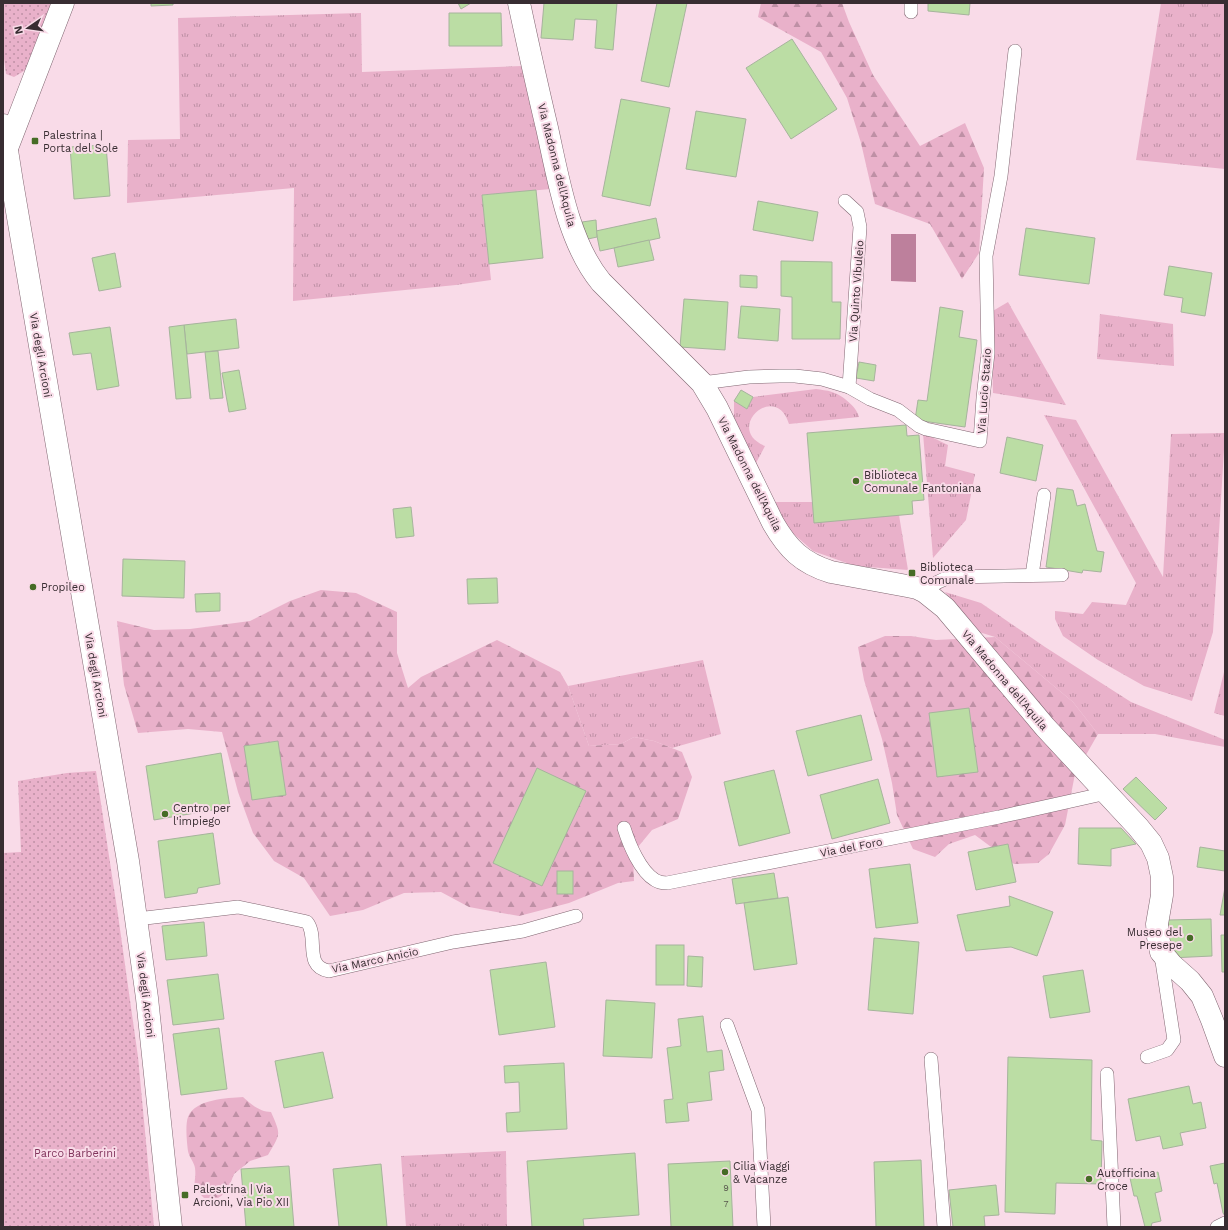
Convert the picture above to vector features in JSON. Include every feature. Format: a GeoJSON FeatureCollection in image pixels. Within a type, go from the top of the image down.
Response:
{"type":"FeatureCollection","features":[{"type":"Feature","properties":{"kind":"street"},"geometry":{"type":"LineString","coordinates":[[6,149],[63,3]]}},
{"type":"Feature","properties":{"kind":"street","name":"Via Madonna dell'Aquila"},"geometry":{"type":"LineString","coordinates":[[519,3],[558,178],[569,217],[584,258],[589,266],[601,282],[702,382],[717,408],[774,523],[786,543],[794,552],[810,564],[831,572],[907,586],[925,592],[945,608],[1045,727],[1146,836],[1158,858],[1162,877],[1163,887],[1157,924],[1159,945],[1165,957],[1190,981],[1202,996],[1225,1056]]}},
{"type":"Feature","properties":{"kind":"street","name":"Via degli Arcioni"},"geometry":{"type":"LineString","coordinates":[[3,125],[116,790],[136,919],[155,1069],[171,1227]]}},
{"type":"Feature","properties":{"kind":"lane","name":"Via Lucio Stazio"},"geometry":{"type":"LineString","coordinates":[[702,382],[749,377],[795,376],[822,379],[849,387],[870,399],[898,410],[918,426],[980,441],[988,353],[986,256],[1001,176],[1016,50]]}},
{"type":"Feature","properties":{"kind":"lane","name":"Via Quinto Vibuleio"},"geometry":{"type":"LineString","coordinates":[[845,201],[857,212],[860,227],[849,387]]}},
{"type":"Feature","properties":{"kind":"lane"},"geometry":{"type":"LineString","coordinates":[[1032,575],[1044,495]]}},
{"type":"Feature","properties":{"kind":"lane"},"geometry":{"type":"LineString","coordinates":[[925,592],[931,586],[944,579],[962,577],[1062,575]]}},
{"type":"Feature","properties":{"kind":"lane","name":"Via del Foro"},"geometry":{"type":"LineString","coordinates":[[624,828],[628,841],[644,869],[655,881],[667,883],[999,817],[1107,793]]}},
{"type":"Feature","properties":{"kind":"lane","name":"Via Marco Anicio"},"geometry":{"type":"LineString","coordinates":[[136,919],[238,907],[307,922],[312,931],[315,961],[319,967],[329,971],[453,942],[523,931],[576,916]]}},
{"type":"Feature","properties":{"kind":"lane"},"geometry":{"type":"LineString","coordinates":[[1147,1057],[1167,1050],[1174,1040],[1159,945]]}},
{"type":"Feature","properties":{"kind":"lane"},"geometry":{"type":"LineString","coordinates":[[727,1025],[758,1110],[764,1227]]}},
{"type":"Feature","properties":{"kind":"lane"},"geometry":{"type":"LineString","coordinates":[[931,1060],[944,1227]]}},
{"type":"Feature","properties":{"kind":"lane"},"geometry":{"type":"LineString","coordinates":[[1107,1074],[1114,1227]]}},
{"type":"Feature","properties":{"kind":"lane"},"geometry":{"type":"LineString","coordinates":[[1217,1227],[1225,1223]]}},
{"type":"Feature","properties":{"kind":"green space"},"geometry":{"type":"Polygon","coordinates":[[[3,3],[53,3],[29,68],[14,77],[6,74],[3,51],[3,3]]]}},
{"type":"Feature","properties":{"kind":"green space"},"geometry":{"type":"Polygon","coordinates":[[[761,3],[842,3],[873,75],[920,146],[965,123],[984,168],[979,253],[962,279],[930,224],[875,204],[861,143],[847,98],[821,52],[758,17],[761,3]]]}},
{"type":"Feature","properties":{"kind":"green space"},"geometry":{"type":"Polygon","coordinates":[[[1161,3],[1225,3],[1225,169],[1136,160],[1161,3]]]}},
{"type":"Feature","properties":{"kind":"green space"},"geometry":{"type":"Polygon","coordinates":[[[361,13],[362,72],[522,66],[551,189],[482,195],[491,280],[456,285],[293,301],[294,188],[127,203],[128,140],[180,139],[178,18],[361,13]]]}},
{"type":"Feature","properties":{"kind":"green space"},"geometry":{"type":"Polygon","coordinates":[[[1008,302],[1066,405],[993,393],[991,312],[1008,302]]]}},
{"type":"Feature","properties":{"kind":"green space"},"geometry":{"type":"Polygon","coordinates":[[[1100,314],[1173,324],[1174,366],[1097,359],[1100,314]]]}},
{"type":"Feature","properties":{"kind":"green space"},"geometry":{"type":"Polygon","coordinates":[[[816,389],[830,391],[840,396],[852,405],[859,417],[789,424],[783,412],[774,406],[765,407],[756,412],[751,420],[749,429],[753,438],[765,446],[756,463],[734,420],[734,401],[747,409],[753,397],[816,389]]]}},
{"type":"Feature","properties":{"kind":"green space"},"geometry":{"type":"Polygon","coordinates":[[[1044,415],[1076,420],[1163,577],[1171,434],[1225,433],[1213,632],[1192,701],[1144,686],[1098,660],[1063,636],[1055,619],[1055,611],[1083,614],[1092,602],[1126,605],[1136,583],[1044,415]]]}},
{"type":"Feature","properties":{"kind":"green space"},"geometry":{"type":"Polygon","coordinates":[[[923,433],[948,445],[945,466],[975,474],[966,520],[933,558],[923,433]]]}},
{"type":"Feature","properties":{"kind":"green space"},"geometry":{"type":"Polygon","coordinates":[[[775,502],[813,502],[899,515],[908,570],[855,566],[813,551],[788,529],[775,502]]]}},
{"type":"Feature","properties":{"kind":"green space"},"geometry":{"type":"Polygon","coordinates":[[[321,590],[356,593],[397,612],[397,653],[408,688],[421,677],[497,640],[560,672],[568,686],[589,746],[621,744],[634,737],[654,741],[682,752],[692,777],[678,819],[652,830],[633,853],[634,881],[618,883],[569,903],[519,916],[469,907],[441,892],[404,893],[363,910],[330,916],[304,878],[274,861],[253,833],[238,792],[222,732],[188,729],[138,733],[124,685],[117,621],[154,630],[190,629],[250,621],[290,601],[321,590]]]}},
{"type":"Feature","properties":{"kind":"green space"},"geometry":{"type":"Polygon","coordinates":[[[945,592],[981,603],[1045,647],[1131,702],[1225,740],[1225,747],[1155,734],[1098,734],[1073,702],[995,637],[979,632],[945,592]]]}},
{"type":"Feature","properties":{"kind":"green space"},"geometry":{"type":"Polygon","coordinates":[[[885,636],[911,636],[936,640],[995,637],[1073,702],[1098,734],[1075,774],[1065,825],[1049,854],[1038,863],[1014,864],[975,835],[949,844],[935,857],[913,849],[897,815],[892,783],[882,739],[864,680],[858,647],[885,636]]]}},
{"type":"Feature","properties":{"kind":"green space"},"geometry":{"type":"Polygon","coordinates":[[[703,660],[721,734],[672,748],[654,741],[634,737],[621,744],[589,746],[568,686],[703,660]]]}},
{"type":"Feature","properties":{"kind":"green space"},"geometry":{"type":"Polygon","coordinates":[[[1225,668],[1225,716],[1214,713],[1225,668]]]}},
{"type":"Feature","properties":{"kind":"green space","name":"Parco Barberini"},"geometry":{"type":"Polygon","coordinates":[[[96,771],[138,1057],[154,1227],[3,1227],[3,853],[21,852],[18,781],[67,773],[96,771]]]}},
{"type":"Feature","properties":{"kind":"green space"},"geometry":{"type":"Polygon","coordinates":[[[243,1097],[259,1109],[271,1112],[277,1125],[277,1138],[268,1155],[250,1161],[234,1174],[227,1192],[218,1198],[204,1198],[195,1186],[195,1168],[188,1151],[186,1129],[188,1117],[197,1106],[204,1103],[220,1099],[243,1097]]]}},
{"type":"Feature","properties":{"kind":"green space"},"geometry":{"type":"Polygon","coordinates":[[[506,1151],[507,1227],[406,1227],[401,1156],[506,1151]]]}},
{"type":"Feature","properties":{"kind":"shaded area"},"geometry":{"type":"Polygon","coordinates":[[[891,234],[916,234],[916,282],[891,281],[891,234]]]}},
{"type":"Feature","properties":{"kind":"building"},"geometry":{"type":"Polygon","coordinates":[[[151,3],[173,3],[173,5],[151,6],[151,3]]]}},
{"type":"Feature","properties":{"kind":"building"},"geometry":{"type":"Polygon","coordinates":[[[458,3],[471,3],[461,9],[458,3]]]}},
{"type":"Feature","properties":{"kind":"building"},"geometry":{"type":"Polygon","coordinates":[[[544,3],[617,3],[613,50],[595,48],[597,20],[575,19],[573,40],[541,38],[544,3]]]}},
{"type":"Feature","properties":{"kind":"building"},"geometry":{"type":"Polygon","coordinates":[[[657,3],[687,3],[669,87],[641,81],[657,3]]]}},
{"type":"Feature","properties":{"kind":"building"},"geometry":{"type":"Polygon","coordinates":[[[928,3],[970,3],[969,15],[928,11],[928,3]]]}},
{"type":"Feature","properties":{"kind":"building"},"geometry":{"type":"Polygon","coordinates":[[[449,13],[501,13],[502,46],[449,46],[449,13]]]}},
{"type":"Feature","properties":{"kind":"building"},"geometry":{"type":"Polygon","coordinates":[[[792,39],[837,109],[791,139],[746,68],[792,39]]]}},
{"type":"Feature","properties":{"kind":"building"},"geometry":{"type":"Polygon","coordinates":[[[621,99],[670,108],[650,206],[602,196],[621,99]]]}},
{"type":"Feature","properties":{"kind":"building"},"geometry":{"type":"Polygon","coordinates":[[[696,111],[746,119],[736,177],[686,169],[696,111]]]}},
{"type":"Feature","properties":{"kind":"building"},"geometry":{"type":"Polygon","coordinates":[[[106,145],[110,196],[74,199],[70,147],[106,145]]]}},
{"type":"Feature","properties":{"kind":"building"},"geometry":{"type":"Polygon","coordinates":[[[536,190],[543,258],[489,264],[482,195],[536,190]]]}},
{"type":"Feature","properties":{"kind":"building"},"geometry":{"type":"Polygon","coordinates":[[[758,201],[818,212],[813,241],[753,230],[758,201]]]}},
{"type":"Feature","properties":{"kind":"building"},"geometry":{"type":"Polygon","coordinates":[[[656,218],[660,238],[600,251],[596,231],[656,218]]]}},
{"type":"Feature","properties":{"kind":"building"},"geometry":{"type":"Polygon","coordinates":[[[596,220],[597,237],[588,239],[582,222],[596,220]]]}},
{"type":"Feature","properties":{"kind":"building"},"geometry":{"type":"Polygon","coordinates":[[[1026,228],[1095,238],[1089,284],[1019,275],[1026,228]]]}},
{"type":"Feature","properties":{"kind":"building"},"geometry":{"type":"Polygon","coordinates":[[[649,240],[654,260],[618,267],[614,248],[649,240]]]}},
{"type":"Feature","properties":{"kind":"building"},"geometry":{"type":"Polygon","coordinates":[[[115,253],[121,287],[99,291],[92,258],[115,253]]]}},
{"type":"Feature","properties":{"kind":"building"},"geometry":{"type":"Polygon","coordinates":[[[781,261],[832,262],[832,302],[841,302],[840,339],[792,339],[792,297],[781,296],[781,261]]]}},
{"type":"Feature","properties":{"kind":"building"},"geometry":{"type":"Polygon","coordinates":[[[1169,266],[1212,273],[1205,316],[1181,312],[1183,298],[1164,295],[1169,266]]]}},
{"type":"Feature","properties":{"kind":"building"},"geometry":{"type":"Polygon","coordinates":[[[740,275],[757,276],[757,288],[740,287],[740,275]]]}},
{"type":"Feature","properties":{"kind":"building"},"geometry":{"type":"Polygon","coordinates":[[[684,299],[728,302],[725,350],[680,347],[684,299]]]}},
{"type":"Feature","properties":{"kind":"building"},"geometry":{"type":"Polygon","coordinates":[[[741,306],[780,309],[778,341],[738,338],[741,306]]]}},
{"type":"Feature","properties":{"kind":"building"},"geometry":{"type":"Polygon","coordinates":[[[940,307],[963,311],[959,337],[977,340],[965,427],[915,420],[918,400],[927,401],[940,307]]]}},
{"type":"Feature","properties":{"kind":"building"},"geometry":{"type":"Polygon","coordinates":[[[236,319],[239,348],[187,354],[184,325],[236,319]]]}},
{"type":"Feature","properties":{"kind":"building"},"geometry":{"type":"Polygon","coordinates":[[[184,325],[191,398],[176,399],[169,327],[184,325]]]}},
{"type":"Feature","properties":{"kind":"building"},"geometry":{"type":"Polygon","coordinates":[[[110,327],[119,386],[97,390],[91,353],[73,355],[69,333],[110,327]]]}},
{"type":"Feature","properties":{"kind":"building"},"geometry":{"type":"Polygon","coordinates":[[[218,351],[223,398],[210,399],[205,352],[218,351]]]}},
{"type":"Feature","properties":{"kind":"building"},"geometry":{"type":"Polygon","coordinates":[[[859,362],[876,365],[874,381],[856,378],[859,362]]]}},
{"type":"Feature","properties":{"kind":"building"},"geometry":{"type":"Polygon","coordinates":[[[239,370],[246,409],[229,412],[222,373],[239,370]]]}},
{"type":"Feature","properties":{"kind":"building"},"geometry":{"type":"Polygon","coordinates":[[[741,390],[753,397],[747,409],[734,401],[741,390]]]}},
{"type":"Feature","properties":{"kind":"building"},"geometry":{"type":"Polygon","coordinates":[[[906,425],[907,436],[919,435],[924,500],[912,501],[913,514],[814,523],[807,433],[906,425]]]}},
{"type":"Feature","properties":{"kind":"building"},"geometry":{"type":"Polygon","coordinates":[[[1007,437],[1043,445],[1036,481],[1000,473],[1007,437]]]}},
{"type":"Feature","properties":{"kind":"building"},"geometry":{"type":"Polygon","coordinates":[[[1057,488],[1073,490],[1077,506],[1085,504],[1097,551],[1104,552],[1101,572],[1083,570],[1082,573],[1046,567],[1057,488]]]}},
{"type":"Feature","properties":{"kind":"building"},"geometry":{"type":"Polygon","coordinates":[[[411,507],[414,536],[396,538],[393,509],[411,507]]]}},
{"type":"Feature","properties":{"kind":"building"},"geometry":{"type":"Polygon","coordinates":[[[123,559],[185,561],[184,598],[122,596],[123,559]]]}},
{"type":"Feature","properties":{"kind":"building"},"geometry":{"type":"Polygon","coordinates":[[[497,578],[498,603],[468,604],[467,579],[497,578]]]}},
{"type":"Feature","properties":{"kind":"building"},"geometry":{"type":"Polygon","coordinates":[[[220,593],[220,611],[196,612],[195,594],[220,593]]]}},
{"type":"Feature","properties":{"kind":"building"},"geometry":{"type":"Polygon","coordinates":[[[969,708],[978,772],[937,777],[929,713],[969,708]]]}},
{"type":"Feature","properties":{"kind":"building"},"geometry":{"type":"Polygon","coordinates":[[[861,715],[872,760],[808,776],[796,731],[861,715]]]}},
{"type":"Feature","properties":{"kind":"building"},"geometry":{"type":"Polygon","coordinates":[[[278,741],[286,795],[252,800],[244,746],[278,741]]]}},
{"type":"Feature","properties":{"kind":"building"},"geometry":{"type":"Polygon","coordinates":[[[221,753],[230,807],[154,820],[146,766],[221,753]]]}},
{"type":"Feature","properties":{"kind":"building"},"geometry":{"type":"Polygon","coordinates":[[[537,768],[586,791],[542,886],[493,863],[537,768]]]}},
{"type":"Feature","properties":{"kind":"building"},"geometry":{"type":"Polygon","coordinates":[[[774,770],[790,833],[739,846],[724,782],[774,770]]]}},
{"type":"Feature","properties":{"kind":"building"},"geometry":{"type":"Polygon","coordinates":[[[1136,777],[1167,808],[1155,820],[1123,789],[1136,777]]]}},
{"type":"Feature","properties":{"kind":"building"},"geometry":{"type":"Polygon","coordinates":[[[878,779],[890,823],[832,839],[820,795],[878,779]]]}},
{"type":"Feature","properties":{"kind":"building"},"geometry":{"type":"Polygon","coordinates":[[[1079,828],[1121,828],[1136,844],[1111,849],[1111,866],[1078,864],[1079,828]]]}},
{"type":"Feature","properties":{"kind":"building"},"geometry":{"type":"Polygon","coordinates":[[[213,833],[220,884],[198,888],[197,893],[165,898],[158,841],[213,833]]]}},
{"type":"Feature","properties":{"kind":"building"},"geometry":{"type":"Polygon","coordinates":[[[1008,844],[1016,882],[976,890],[968,852],[1008,844]]]}},
{"type":"Feature","properties":{"kind":"building"},"geometry":{"type":"Polygon","coordinates":[[[1200,847],[1225,851],[1225,871],[1197,867],[1200,847]]]}},
{"type":"Feature","properties":{"kind":"building"},"geometry":{"type":"Polygon","coordinates":[[[910,864],[918,923],[876,928],[869,869],[910,864]]]}},
{"type":"Feature","properties":{"kind":"building"},"geometry":{"type":"Polygon","coordinates":[[[557,871],[573,871],[573,894],[557,894],[557,871]]]}},
{"type":"Feature","properties":{"kind":"building"},"geometry":{"type":"Polygon","coordinates":[[[774,873],[778,898],[736,904],[732,879],[774,873]]]}},
{"type":"Feature","properties":{"kind":"building"},"geometry":{"type":"Polygon","coordinates":[[[1225,887],[1225,915],[1220,915],[1225,887]]]}},
{"type":"Feature","properties":{"kind":"building"},"geometry":{"type":"Polygon","coordinates":[[[1009,896],[1053,912],[1037,956],[1011,947],[966,951],[957,915],[1010,906],[1009,896]]]}},
{"type":"Feature","properties":{"kind":"building"},"geometry":{"type":"Polygon","coordinates":[[[788,897],[797,964],[754,970],[744,903],[788,897]]]}},
{"type":"Feature","properties":{"kind":"building","name":"Museo del Presepe"},"geometry":{"type":"Polygon","coordinates":[[[1211,919],[1212,956],[1170,958],[1168,920],[1211,919]]]}},
{"type":"Feature","properties":{"kind":"building"},"geometry":{"type":"Polygon","coordinates":[[[204,922],[207,956],[166,960],[162,926],[204,922]]]}},
{"type":"Feature","properties":{"kind":"building"},"geometry":{"type":"Polygon","coordinates":[[[1221,935],[1225,935],[1225,972],[1222,972],[1221,935]]]}},
{"type":"Feature","properties":{"kind":"building"},"geometry":{"type":"Polygon","coordinates":[[[874,938],[919,942],[913,1014],[868,1010],[874,938]]]}},
{"type":"Feature","properties":{"kind":"building"},"geometry":{"type":"Polygon","coordinates":[[[656,945],[684,945],[684,985],[656,985],[656,945]]]}},
{"type":"Feature","properties":{"kind":"building"},"geometry":{"type":"Polygon","coordinates":[[[688,956],[703,957],[702,987],[687,986],[688,956]]]}},
{"type":"Feature","properties":{"kind":"building"},"geometry":{"type":"Polygon","coordinates":[[[546,962],[555,1027],[499,1035],[490,970],[546,962]]]}},
{"type":"Feature","properties":{"kind":"building"},"geometry":{"type":"Polygon","coordinates":[[[1083,970],[1090,1012],[1050,1018],[1043,976],[1083,970]]]}},
{"type":"Feature","properties":{"kind":"building"},"geometry":{"type":"Polygon","coordinates":[[[218,974],[224,1019],[173,1025],[167,980],[218,974]]]}},
{"type":"Feature","properties":{"kind":"building"},"geometry":{"type":"Polygon","coordinates":[[[606,1000],[655,1003],[652,1058],[603,1056],[606,1000]]]}},
{"type":"Feature","properties":{"kind":"building"},"geometry":{"type":"Polygon","coordinates":[[[703,1016],[707,1052],[722,1050],[724,1070],[709,1072],[712,1100],[687,1103],[689,1121],[666,1123],[664,1100],[673,1099],[667,1048],[681,1046],[678,1019],[703,1016]]]}},
{"type":"Feature","properties":{"kind":"building"},"geometry":{"type":"Polygon","coordinates":[[[219,1028],[227,1089],[181,1095],[173,1034],[219,1028]]]}},
{"type":"Feature","properties":{"kind":"building"},"geometry":{"type":"Polygon","coordinates":[[[323,1052],[333,1098],[284,1108],[275,1061],[323,1052]]]}},
{"type":"Feature","properties":{"kind":"building"},"geometry":{"type":"Polygon","coordinates":[[[1008,1057],[1092,1060],[1091,1140],[1102,1141],[1101,1184],[1056,1183],[1055,1214],[1005,1212],[1008,1057]]]}},
{"type":"Feature","properties":{"kind":"building"},"geometry":{"type":"Polygon","coordinates":[[[564,1063],[567,1129],[507,1132],[506,1113],[520,1112],[519,1082],[505,1083],[504,1066],[564,1063]]]}},
{"type":"Feature","properties":{"kind":"building"},"geometry":{"type":"Polygon","coordinates":[[[1189,1086],[1193,1104],[1201,1102],[1206,1128],[1180,1133],[1183,1145],[1163,1149],[1160,1136],[1136,1141],[1128,1099],[1189,1086]]]}},
{"type":"Feature","properties":{"kind":"building"},"geometry":{"type":"Polygon","coordinates":[[[635,1153],[639,1215],[583,1219],[584,1227],[532,1227],[527,1161],[635,1153]]]}},
{"type":"Feature","properties":{"kind":"building"},"geometry":{"type":"Polygon","coordinates":[[[921,1160],[924,1227],[876,1227],[874,1162],[921,1160]]]}},
{"type":"Feature","properties":{"kind":"building"},"geometry":{"type":"Polygon","coordinates":[[[730,1161],[733,1227],[671,1227],[668,1164],[730,1161]]]}},
{"type":"Feature","properties":{"kind":"building"},"geometry":{"type":"Polygon","coordinates":[[[1225,1163],[1225,1216],[1223,1213],[1217,1183],[1214,1184],[1210,1166],[1225,1163]]]}},
{"type":"Feature","properties":{"kind":"building"},"geometry":{"type":"Polygon","coordinates":[[[381,1164],[387,1227],[339,1227],[333,1169],[381,1164]]]}},
{"type":"Feature","properties":{"kind":"building"},"geometry":{"type":"Polygon","coordinates":[[[289,1166],[294,1227],[246,1227],[241,1169],[289,1166]]]}},
{"type":"Feature","properties":{"kind":"building"},"geometry":{"type":"Polygon","coordinates":[[[1158,1172],[1162,1191],[1155,1193],[1161,1221],[1152,1223],[1151,1227],[1145,1227],[1137,1196],[1134,1196],[1130,1178],[1158,1172]]]}},
{"type":"Feature","properties":{"kind":"building"},"geometry":{"type":"Polygon","coordinates":[[[996,1185],[999,1215],[984,1216],[985,1227],[953,1227],[949,1190],[996,1185]]]}},
{"type":"Feature","properties":{"kind":"place","name":"Palestrina | Porta del Sole"},"geometry":{"type":"Point","coordinates":[35,141]}},
{"type":"Feature","properties":{"kind":"place","name":"Biblioteca Comunale Fantoniana"},"geometry":{"type":"Point","coordinates":[856,481]}},
{"type":"Feature","properties":{"kind":"place","name":"Biblioteca Comunale"},"geometry":{"type":"Point","coordinates":[912,573]}},
{"type":"Feature","properties":{"kind":"place","name":"Propileo"},"geometry":{"type":"Point","coordinates":[33,587]}},
{"type":"Feature","properties":{"kind":"place","name":"Centro per l'impiego"},"geometry":{"type":"Point","coordinates":[165,814]}},
{"type":"Feature","properties":{"kind":"place","name":"Museo del Presepe"},"geometry":{"type":"Point","coordinates":[1190,938]}},
{"type":"Feature","properties":{"kind":"place","name":"Cilia Viaggi & Vacanze"},"geometry":{"type":"Point","coordinates":[725,1172]}},
{"type":"Feature","properties":{"kind":"place","name":"Autofficina Croce"},"geometry":{"type":"Point","coordinates":[1089,1179]}},
{"type":"Feature","properties":{"kind":"place","name":"Palestrina | Via Arcioni, Via Pio XII"},"geometry":{"type":"Point","coordinates":[185,1195]}}]}
